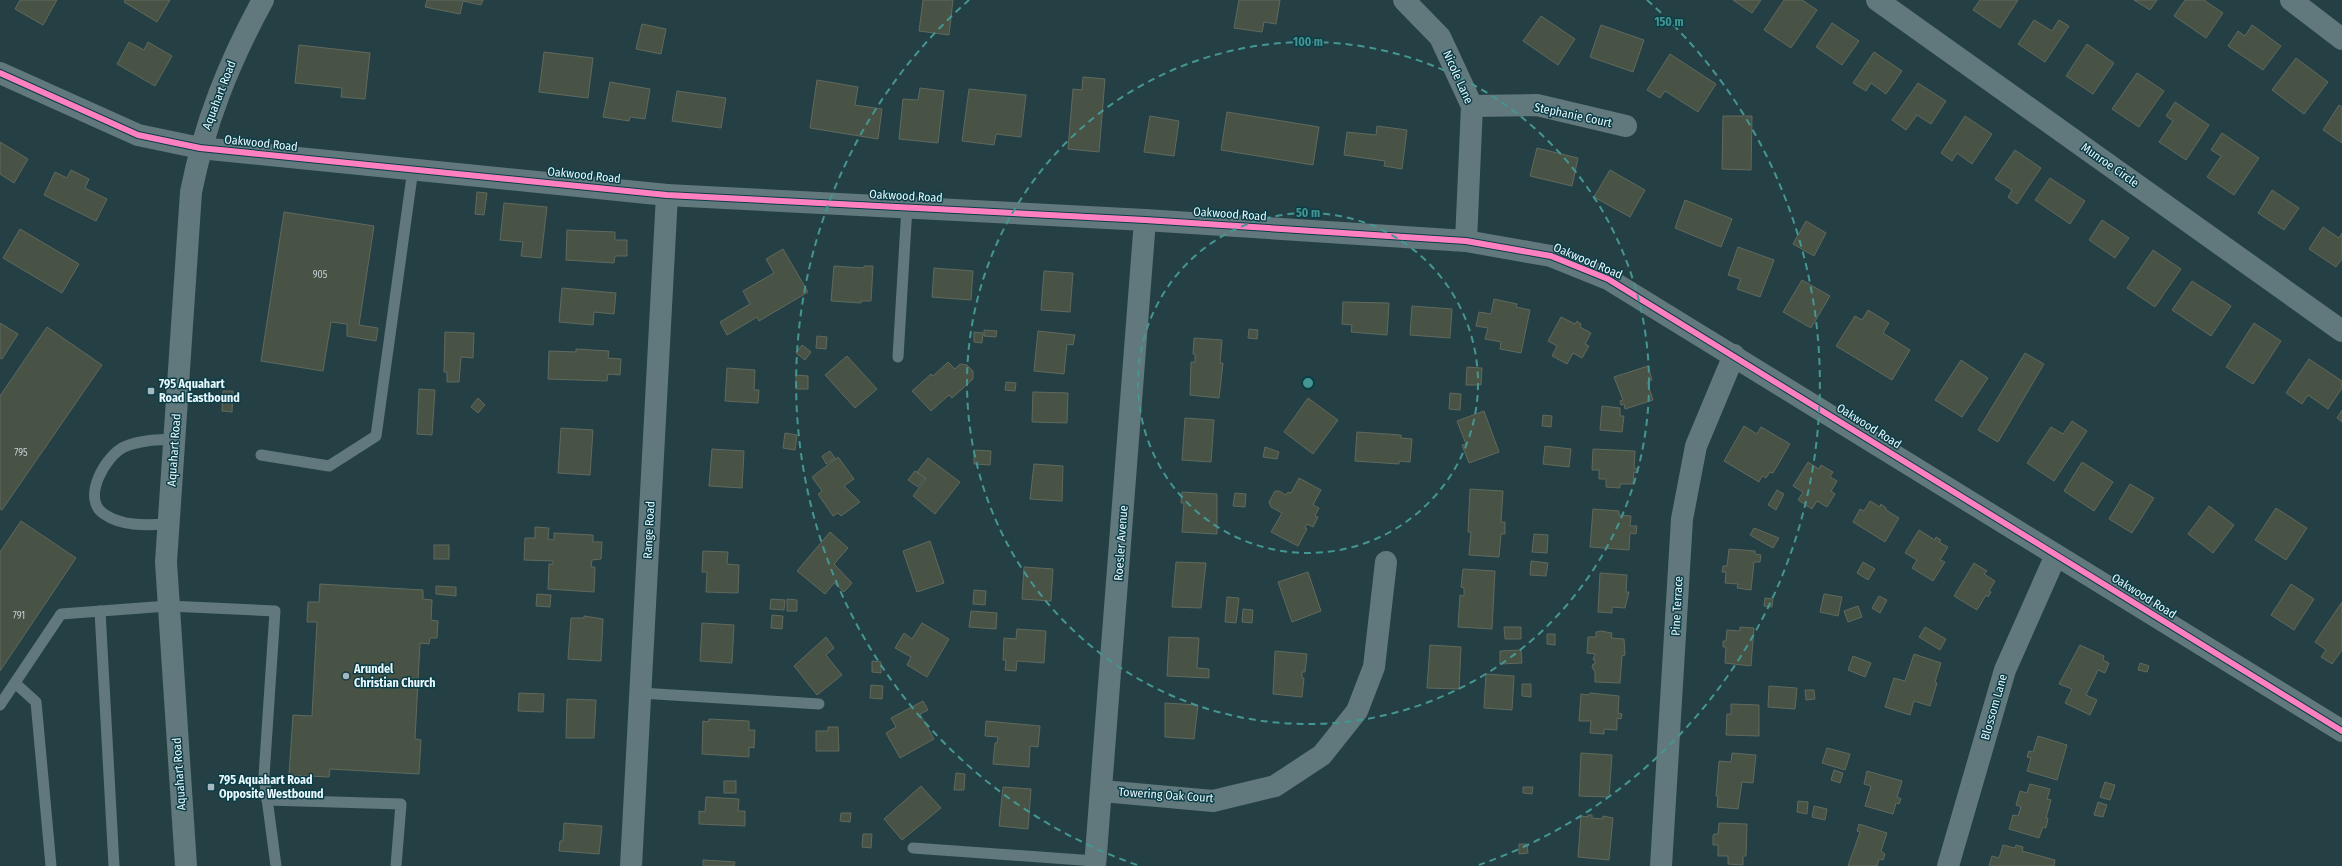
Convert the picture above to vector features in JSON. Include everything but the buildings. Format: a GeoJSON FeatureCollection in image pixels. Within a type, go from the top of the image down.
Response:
{"type":"FeatureCollection","features":[{"type":"Feature","properties":{"kind":"street","name":"Aquahart Road"},"geometry":{"type":"LineString","coordinates":[[186,866],[166,562],[191,192],[200,148],[238,46],[262,0]]}},
{"type":"Feature","properties":{"kind":"street","name":"Nicole Lane"},"geometry":{"type":"LineString","coordinates":[[1404,0],[1440,37],[1472,106],[1466,241]]}},
{"type":"Feature","properties":{"kind":"street","name":"Munroe Circle"},"geometry":{"type":"LineString","coordinates":[[1877,0],[2342,331]]}},
{"type":"Feature","properties":{"kind":"street"},"geometry":{"type":"LineString","coordinates":[[2291,0],[2342,39]]}},
{"type":"Feature","properties":{"kind":"street","name":"Oakwood Road"},"geometry":{"type":"LineString","coordinates":[[0,73],[138,135],[200,148],[667,195],[1145,220],[1466,241],[1551,256],[1608,279],[1734,355],[2342,731]]}},
{"type":"Feature","properties":{"kind":"street","name":"Stephanie Court"},"geometry":{"type":"LineString","coordinates":[[1472,106],[1537,105],[1626,126]]}},
{"type":"Feature","properties":{"kind":"street","name":"Range Road"},"geometry":{"type":"LineString","coordinates":[[631,866],[667,195]]}},
{"type":"Feature","properties":{"kind":"street","name":"Roesler Avenue"},"geometry":{"type":"LineString","coordinates":[[1095,864],[1102,791],[1145,220]]}},
{"type":"Feature","properties":{"kind":"street","name":"Pine Terrace"},"geometry":{"type":"LineString","coordinates":[[1662,866],[1682,519],[1696,446],[1734,355]]}},
{"type":"Feature","properties":{"kind":"street","name":"Blossom Lane"},"geometry":{"type":"LineString","coordinates":[[1948,866],[2005,670],[2056,555]]}},
{"type":"Feature","properties":{"kind":"street","name":"Towering Oak Court"},"geometry":{"type":"LineString","coordinates":[[1102,791],[1213,801],[1275,786],[1322,755],[1356,711],[1374,667],[1386,562]]}},
{"type":"Feature","properties":{"kind":"lane"},"geometry":{"type":"LineString","coordinates":[[261,455],[329,466],[376,436],[413,169]]}},
{"type":"Feature","properties":{"kind":"lane"},"geometry":{"type":"LineString","coordinates":[[898,357],[907,207]]}},
{"type":"Feature","properties":{"kind":"lane"},"geometry":{"type":"LineString","coordinates":[[169,524],[123,523],[103,514],[97,506],[96,486],[102,468],[107,460],[123,448],[144,442],[175,439]]}},
{"type":"Feature","properties":{"kind":"lane"},"geometry":{"type":"LineString","coordinates":[[0,705],[61,614],[168,606],[275,611],[264,776],[276,866]]}},
{"type":"Feature","properties":{"kind":"lane"},"geometry":{"type":"LineString","coordinates":[[100,611],[114,866]]}},
{"type":"Feature","properties":{"kind":"lane"},"geometry":{"type":"LineString","coordinates":[[15,683],[36,702],[52,866]]}},
{"type":"Feature","properties":{"kind":"lane"},"geometry":{"type":"LineString","coordinates":[[640,693],[819,704]]}},
{"type":"Feature","properties":{"kind":"lane"},"geometry":{"type":"LineString","coordinates":[[267,800],[401,804],[396,866]]}},
{"type":"Feature","properties":{"kind":"lane"},"geometry":{"type":"LineString","coordinates":[[913,848],[1095,864]]}},
{"type":"Feature","properties":{"kind":"cycle path"},"geometry":{"type":"LineString","coordinates":[[0,73],[138,135],[200,148],[667,195],[1145,220],[1466,241],[1551,256],[1608,279],[2342,731]]}},
{"type":"Feature","properties":{"kind":"place","name":"795 Aquahart Road Eastbound"},"geometry":{"type":"Point","coordinates":[151,391]}},
{"type":"Feature","properties":{"kind":"place","name":"Arundel Christian Church"},"geometry":{"type":"Point","coordinates":[346,676]}},
{"type":"Feature","properties":{"kind":"place","name":"795 Aquahart Road Opposite Westbound"},"geometry":{"type":"Point","coordinates":[211,787]}}]}
